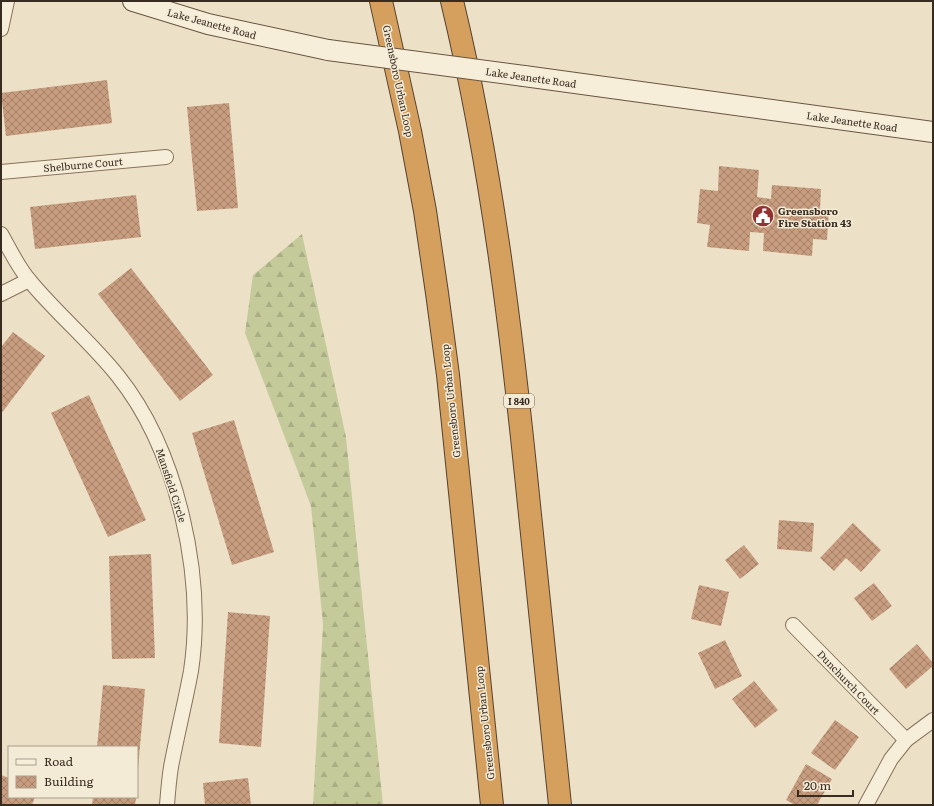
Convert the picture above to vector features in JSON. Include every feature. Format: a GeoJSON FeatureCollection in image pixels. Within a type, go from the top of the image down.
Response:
{"type":"FeatureCollection","features":[{"type":"Feature","properties":{"kind":"highway","name":"Greensboro Urban Loop"},"geometry":{"type":"LineString","coordinates":[[382,1],[410,131],[425,212],[437,293],[448,375],[492,805]]}},
{"type":"Feature","properties":{"kind":"highway","name":"I 840"},"geometry":{"type":"LineString","coordinates":[[452,1],[480,133],[504,284],[516,376],[560,805]]}},
{"type":"Feature","properties":{"kind":"street"},"geometry":{"type":"LineString","coordinates":[[1,29],[7,1]]}},
{"type":"Feature","properties":{"kind":"street","name":"Lake Jeanette Road"},"geometry":{"type":"LineString","coordinates":[[133,1],[208,24],[328,50],[933,132]]}},
{"type":"Feature","properties":{"kind":"street","name":"Shelburne Court"},"geometry":{"type":"LineString","coordinates":[[1,172],[166,157]]}},
{"type":"Feature","properties":{"kind":"street","name":"Mansfield Circle"},"geometry":{"type":"LineString","coordinates":[[1,234],[28,280],[118,376],[138,405],[158,444],[183,514],[190,554],[194,607],[193,641],[191,670],[171,769],[167,805]]}},
{"type":"Feature","properties":{"kind":"street"},"geometry":{"type":"LineString","coordinates":[[1,294],[28,280]]}},
{"type":"Feature","properties":{"kind":"street","name":"Dunchurch Court"},"geometry":{"type":"LineString","coordinates":[[793,625],[906,740]]}},
{"type":"Feature","properties":{"kind":"street"},"geometry":{"type":"LineString","coordinates":[[866,805],[891,759],[906,740],[933,720]]}},
{"type":"Feature","properties":{"kind":"green space"},"geometry":{"type":"Polygon","coordinates":[[[302,234],[346,437],[383,805],[313,805],[323,624],[311,506],[245,333],[253,275],[302,234]]]}},
{"type":"Feature","properties":{"kind":"building"},"geometry":{"type":"Polygon","coordinates":[[[107,80],[112,123],[6,136],[1,93],[107,80]]]}},
{"type":"Feature","properties":{"kind":"building"},"geometry":{"type":"Polygon","coordinates":[[[229,103],[238,208],[197,211],[187,107],[229,103]]]}},
{"type":"Feature","properties":{"kind":"building","name":"Greensboro Fire Station 43"},"geometry":{"type":"Polygon","coordinates":[[[719,166],[759,170],[757,197],[771,199],[772,185],[821,189],[820,209],[829,209],[827,240],[813,239],[812,256],[763,251],[764,233],[750,232],[749,251],[707,247],[710,225],[697,223],[700,189],[718,191],[719,166]]]}},
{"type":"Feature","properties":{"kind":"building"},"geometry":{"type":"Polygon","coordinates":[[[136,195],[141,237],[35,249],[30,207],[136,195]]]}},
{"type":"Feature","properties":{"kind":"building"},"geometry":{"type":"Polygon","coordinates":[[[131,268],[213,375],[180,401],[98,294],[131,268]]]}},
{"type":"Feature","properties":{"kind":"building"},"geometry":{"type":"Polygon","coordinates":[[[13,332],[45,356],[1,414],[1,347],[13,332]]]}},
{"type":"Feature","properties":{"kind":"building"},"geometry":{"type":"Polygon","coordinates":[[[89,395],[146,520],[108,537],[51,413],[89,395]]]}},
{"type":"Feature","properties":{"kind":"building"},"geometry":{"type":"Polygon","coordinates":[[[234,420],[274,552],[232,565],[192,433],[234,420]]]}},
{"type":"Feature","properties":{"kind":"building"},"geometry":{"type":"Polygon","coordinates":[[[779,520],[814,523],[812,552],[777,549],[779,520]]]}},
{"type":"Feature","properties":{"kind":"building"},"geometry":{"type":"Polygon","coordinates":[[[853,523],[881,550],[861,572],[846,558],[834,571],[820,558],[853,523]]]}},
{"type":"Feature","properties":{"kind":"building"},"geometry":{"type":"Polygon","coordinates":[[[744,545],[759,564],[740,579],[725,560],[744,545]]]}},
{"type":"Feature","properties":{"kind":"building"},"geometry":{"type":"Polygon","coordinates":[[[151,554],[155,658],[112,659],[109,556],[151,554]]]}},
{"type":"Feature","properties":{"kind":"building"},"geometry":{"type":"Polygon","coordinates":[[[874,583],[892,606],[872,621],[854,598],[874,583]]]}},
{"type":"Feature","properties":{"kind":"building"},"geometry":{"type":"Polygon","coordinates":[[[699,585],[729,592],[721,626],[691,619],[699,585]]]}},
{"type":"Feature","properties":{"kind":"building"},"geometry":{"type":"Polygon","coordinates":[[[228,612],[270,616],[261,747],[219,743],[228,612]]]}},
{"type":"Feature","properties":{"kind":"building"},"geometry":{"type":"Polygon","coordinates":[[[725,640],[742,676],[715,689],[698,653],[725,640]]]}},
{"type":"Feature","properties":{"kind":"building"},"geometry":{"type":"Polygon","coordinates":[[[917,644],[933,663],[933,666],[906,689],[889,669],[917,644]]]}},
{"type":"Feature","properties":{"kind":"building"},"geometry":{"type":"Polygon","coordinates":[[[754,681],[778,710],[755,728],[732,699],[754,681]]]}},
{"type":"Feature","properties":{"kind":"building"},"geometry":{"type":"Polygon","coordinates":[[[103,685],[145,689],[138,769],[138,746],[97,746],[103,685]]]}},
{"type":"Feature","properties":{"kind":"building"},"geometry":{"type":"Polygon","coordinates":[[[835,720],[859,737],[835,770],[811,753],[835,720]]]}},
{"type":"Feature","properties":{"kind":"building"},"geometry":{"type":"Polygon","coordinates":[[[806,764],[832,779],[817,805],[795,805],[786,800],[806,764]]]}},
{"type":"Feature","properties":{"kind":"building"},"geometry":{"type":"Polygon","coordinates":[[[1,775],[8,778],[8,798],[35,798],[32,805],[1,805],[1,775]]]}},
{"type":"Feature","properties":{"kind":"building"},"geometry":{"type":"Polygon","coordinates":[[[248,778],[251,805],[205,805],[203,783],[248,778]]]}},
{"type":"Feature","properties":{"kind":"building"},"geometry":{"type":"Polygon","coordinates":[[[93,798],[136,798],[135,805],[92,805],[93,798]]]}},
{"type":"Feature","properties":{"kind":"place","name":"Greensboro Fire Station 43"},"geometry":{"type":"Point","coordinates":[763,216]}}]}
